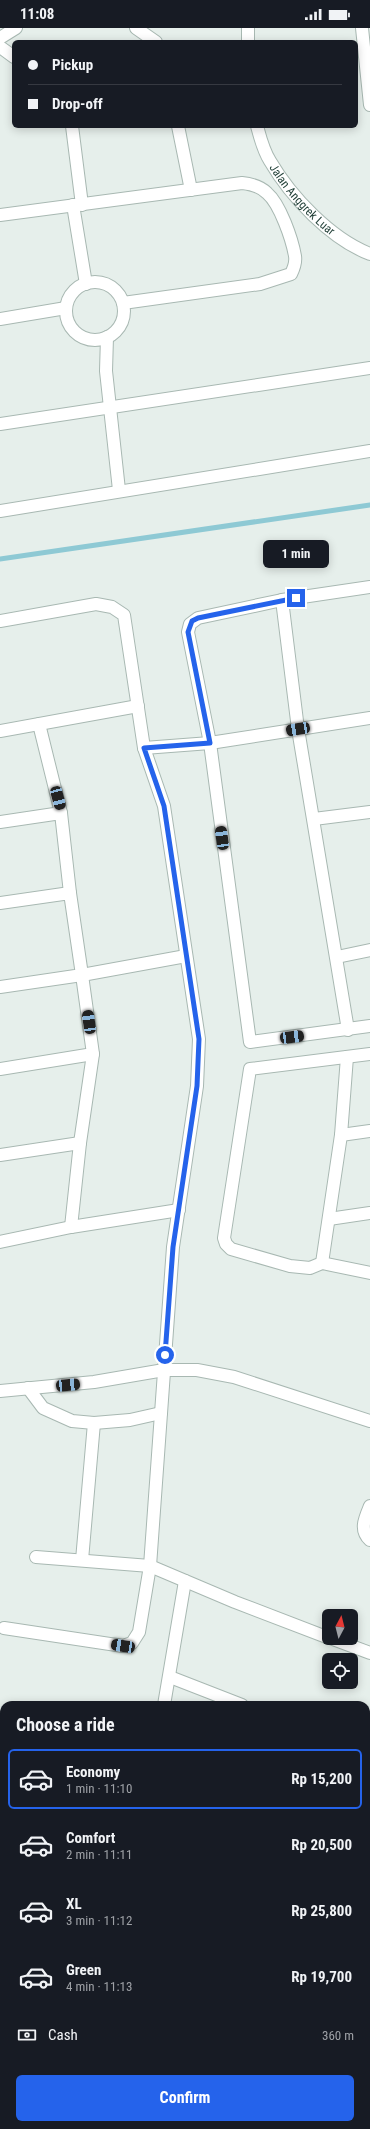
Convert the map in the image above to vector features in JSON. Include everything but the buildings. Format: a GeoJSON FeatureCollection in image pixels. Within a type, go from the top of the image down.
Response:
{"type":"FeatureCollection","features":[{"type":"Feature","properties":{"kind":"street"},"geometry":{"type":"LineString","coordinates":[[0,38],[16,28]]}},
{"type":"Feature","properties":{"kind":"street"},"geometry":{"type":"LineString","coordinates":[[136,28],[153,40]]}},
{"type":"Feature","properties":{"kind":"street"},"geometry":{"type":"LineString","coordinates":[[248,28],[248,40]]}},
{"type":"Feature","properties":{"kind":"street"},"geometry":{"type":"LineString","coordinates":[[362,28],[370,106]]}},
{"type":"Feature","properties":{"kind":"street"},"geometry":{"type":"LineString","coordinates":[[0,47],[12,56]]}},
{"type":"Feature","properties":{"kind":"street"},"geometry":{"type":"LineString","coordinates":[[72,128],[77,205],[86,284]]}},
{"type":"Feature","properties":{"kind":"street"},"geometry":{"type":"LineString","coordinates":[[178,128],[191,190]]}},
{"type":"Feature","properties":{"kind":"street","name":"Jalan Anggrek Luar"},"geometry":{"type":"LineString","coordinates":[[258,128],[269,160],[307,208],[328,228],[354,248],[370,254]]}},
{"type":"Feature","properties":{"kind":"street"},"geometry":{"type":"LineString","coordinates":[[0,215],[191,190],[252,184],[268,194],[280,211],[295,256],[295,266],[291,274],[260,284],[123,303]]}},
{"type":"Feature","properties":{"kind":"street"},"geometry":{"type":"LineString","coordinates":[[100,283],[108,285],[115,290],[123,303],[124,310],[121,323],[112,334],[106,337],[94,339],[81,336],[75,332],[68,321],[66,308],[70,296],[86,284],[100,283]]}},
{"type":"Feature","properties":{"kind":"street"},"geometry":{"type":"LineString","coordinates":[[0,319],[66,308]]}},
{"type":"Feature","properties":{"kind":"street"},"geometry":{"type":"LineString","coordinates":[[106,337],[106,371],[120,490]]}},
{"type":"Feature","properties":{"kind":"street"},"geometry":{"type":"LineString","coordinates":[[0,424],[111,409],[370,368]]}},
{"type":"Feature","properties":{"kind":"street"},"geometry":{"type":"LineString","coordinates":[[0,510],[370,451]]}},
{"type":"Feature","properties":{"kind":"street"},"geometry":{"type":"LineString","coordinates":[[370,587],[282,600],[198,618],[190,624],[188,632],[210,743],[250,1042],[370,1026]]}},
{"type":"Feature","properties":{"kind":"street"},"geometry":{"type":"LineString","coordinates":[[282,600],[298,729],[348,1030]]}},
{"type":"Feature","properties":{"kind":"street"},"geometry":{"type":"LineString","coordinates":[[0,620],[96,604],[105,604],[118,610],[124,615],[144,748],[164,806],[199,1039],[197,1086],[173,1247],[150,1566],[139,1632],[129,1645],[123,1646],[4,1628]]}},
{"type":"Feature","properties":{"kind":"street"},"geometry":{"type":"LineString","coordinates":[[0,730],[138,706]]}},
{"type":"Feature","properties":{"kind":"street"},"geometry":{"type":"LineString","coordinates":[[144,748],[210,743],[370,718]]}},
{"type":"Feature","properties":{"kind":"street"},"geometry":{"type":"LineString","coordinates":[[38,724],[61,813],[70,893],[93,1054],[80,1143],[71,1226]]}},
{"type":"Feature","properties":{"kind":"street"},"geometry":{"type":"LineString","coordinates":[[314,819],[370,812]]}},
{"type":"Feature","properties":{"kind":"street"},"geometry":{"type":"LineString","coordinates":[[0,822],[61,813]]}},
{"type":"Feature","properties":{"kind":"street"},"geometry":{"type":"LineString","coordinates":[[0,903],[70,893]]}},
{"type":"Feature","properties":{"kind":"street"},"geometry":{"type":"LineString","coordinates":[[336,957],[370,950]]}},
{"type":"Feature","properties":{"kind":"street"},"geometry":{"type":"LineString","coordinates":[[0,987],[82,975],[186,956]]}},
{"type":"Feature","properties":{"kind":"street"},"geometry":{"type":"LineString","coordinates":[[0,1069],[93,1054]]}},
{"type":"Feature","properties":{"kind":"street"},"geometry":{"type":"LineString","coordinates":[[370,1054],[250,1069],[225,1230],[226,1244],[231,1249],[290,1266],[310,1268],[322,1263],[370,1273]]}},
{"type":"Feature","properties":{"kind":"street"},"geometry":{"type":"LineString","coordinates":[[322,1263],[341,1135],[347,1057]]}},
{"type":"Feature","properties":{"kind":"street"},"geometry":{"type":"LineString","coordinates":[[341,1135],[370,1131]]}},
{"type":"Feature","properties":{"kind":"street"},"geometry":{"type":"LineString","coordinates":[[0,1155],[80,1143]]}},
{"type":"Feature","properties":{"kind":"street"},"geometry":{"type":"LineString","coordinates":[[0,1242],[71,1226],[179,1210]]}},
{"type":"Feature","properties":{"kind":"street"},"geometry":{"type":"LineString","coordinates":[[329,1219],[370,1212]]}},
{"type":"Feature","properties":{"kind":"street"},"geometry":{"type":"LineString","coordinates":[[0,1391],[94,1382],[164,1370],[197,1370],[214,1372],[370,1421]]}},
{"type":"Feature","properties":{"kind":"street"},"geometry":{"type":"LineString","coordinates":[[28,1388],[43,1408],[72,1421],[94,1423],[130,1420],[161,1413]]}},
{"type":"Feature","properties":{"kind":"street"},"geometry":{"type":"LineString","coordinates":[[82,1560],[94,1423]]}},
{"type":"Feature","properties":{"kind":"street"},"geometry":{"type":"LineString","coordinates":[[370,1506],[363,1529],[364,1534],[370,1540]]}},
{"type":"Feature","properties":{"kind":"street"},"geometry":{"type":"LineString","coordinates":[[36,1557],[150,1566],[322,1635]]}},
{"type":"Feature","properties":{"kind":"street"},"geometry":{"type":"LineString","coordinates":[[165,1701],[185,1581]]}},
{"type":"Feature","properties":{"kind":"street"},"geometry":{"type":"LineString","coordinates":[[348,1645],[370,1653]]}},
{"type":"Feature","properties":{"kind":"street"},"geometry":{"type":"LineString","coordinates":[[170,1677],[232,1701]]}},
{"type":"Feature","properties":{"kind":"waterway"},"geometry":{"type":"LineString","coordinates":[[0,559],[370,505]]}},
{"type":"Feature","properties":{"kind":"route"},"geometry":{"type":"LineString","coordinates":[[165,1355],[173,1247],[197,1086],[199,1039],[164,806],[144,748],[163,745],[210,743],[188,632],[192,621],[198,618],[296,598]]}}]}
